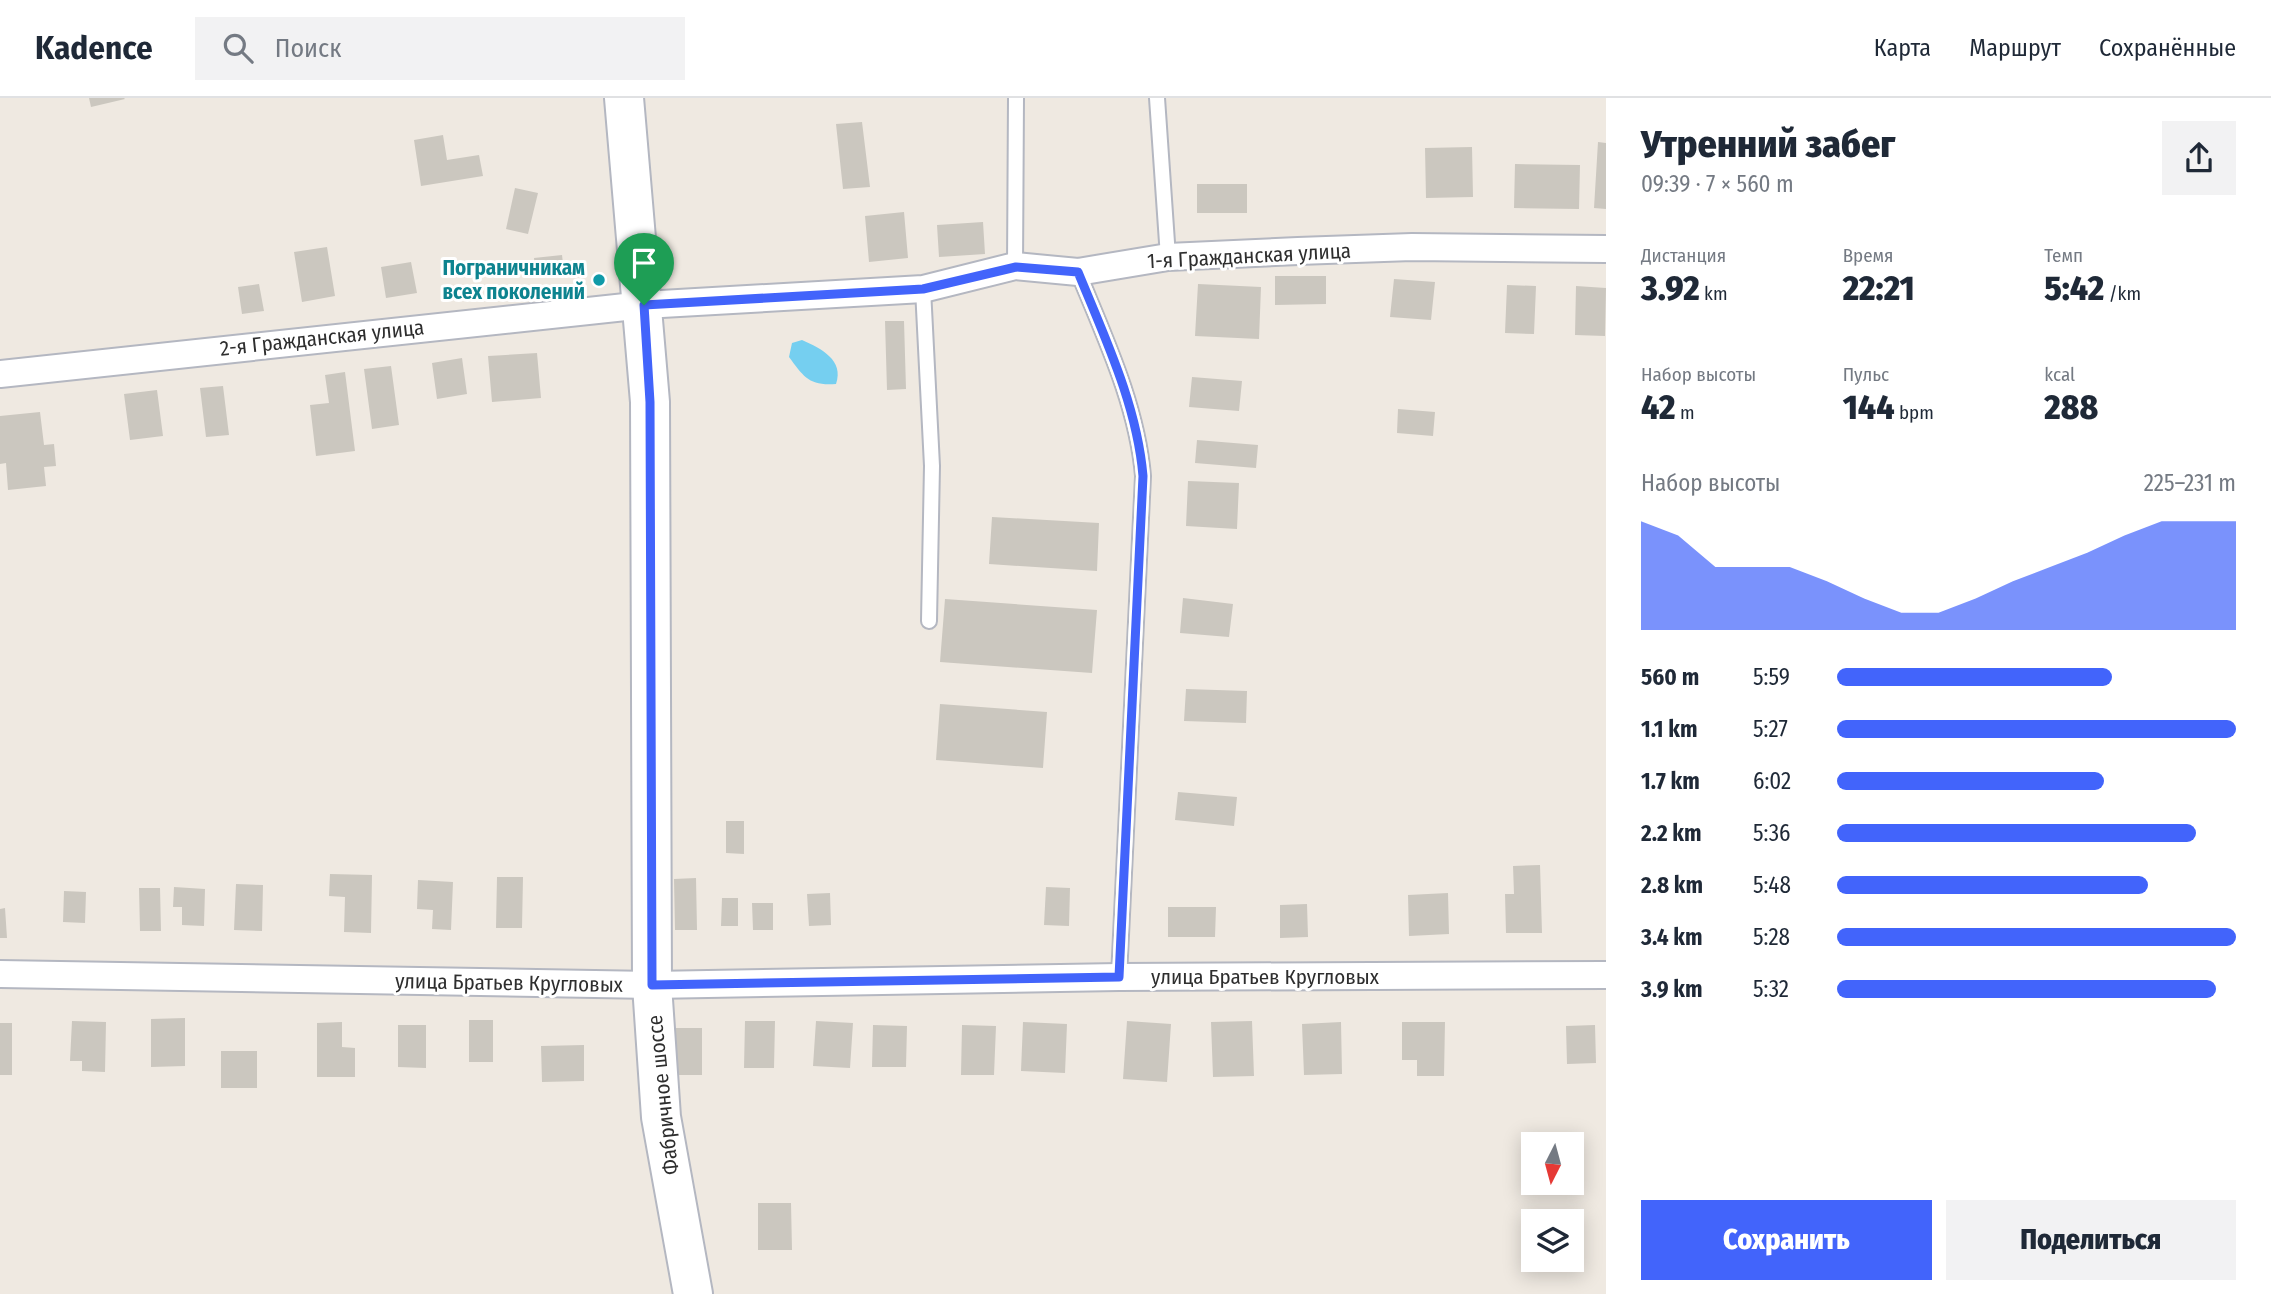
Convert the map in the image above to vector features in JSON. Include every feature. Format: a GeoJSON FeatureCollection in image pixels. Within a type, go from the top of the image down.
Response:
{"type":"FeatureCollection","features":[{"type":"Feature","properties":{"kind":"main road","name":"Фабричное шоссе"},"geometry":{"type":"LineString","coordinates":[[624,98],[644,305],[650,402],[652,985],[661,1117],[693,1294]]}},
{"type":"Feature","properties":{"kind":"street","name":"1-я Гражданская улица"},"geometry":{"type":"LineString","coordinates":[[644,305],[923,289],[1016,267],[1078,272],[1168,257],[1412,247],[1606,249]]}},
{"type":"Feature","properties":{"kind":"street","name":"2-я Гражданская улица"},"geometry":{"type":"LineString","coordinates":[[0,374],[644,305]]}},
{"type":"Feature","properties":{"kind":"street","name":"улица Братьев Кругловых"},"geometry":{"type":"LineString","coordinates":[[0,974],[652,985],[1119,977],[1606,975]]}},
{"type":"Feature","properties":{"kind":"lane"},"geometry":{"type":"LineString","coordinates":[[1016,98],[1016,267]]}},
{"type":"Feature","properties":{"kind":"lane"},"geometry":{"type":"LineString","coordinates":[[1157,98],[1168,257]]}},
{"type":"Feature","properties":{"kind":"lane"},"geometry":{"type":"LineString","coordinates":[[1078,272],[1113,358],[1140,441],[1143,476],[1119,977]]}},
{"type":"Feature","properties":{"kind":"lane"},"geometry":{"type":"LineString","coordinates":[[923,289],[932,466],[929,621]]}},
{"type":"Feature","properties":{"kind":"water"},"geometry":{"type":"Polygon","coordinates":[[[802,340],[830,356],[837,368],[836,384],[813,382],[794,364],[789,357],[792,343],[802,340]]]}},
{"type":"Feature","properties":{"kind":"building"},"geometry":{"type":"Polygon","coordinates":[[[89,98],[124,98],[125,99],[91,107],[89,98]]]}},
{"type":"Feature","properties":{"kind":"building"},"geometry":{"type":"Polygon","coordinates":[[[862,122],[870,187],[843,189],[836,124],[862,122]]]}},
{"type":"Feature","properties":{"kind":"building"},"geometry":{"type":"Polygon","coordinates":[[[443,135],[447,160],[479,155],[483,176],[421,186],[414,140],[443,135]]]}},
{"type":"Feature","properties":{"kind":"building"},"geometry":{"type":"Polygon","coordinates":[[[1598,142],[1606,143],[1606,209],[1594,208],[1598,142]]]}},
{"type":"Feature","properties":{"kind":"building"},"geometry":{"type":"Polygon","coordinates":[[[1472,147],[1473,197],[1426,198],[1425,148],[1472,147]]]}},
{"type":"Feature","properties":{"kind":"building"},"geometry":{"type":"Polygon","coordinates":[[[1515,164],[1580,165],[1579,209],[1514,208],[1515,164]]]}},
{"type":"Feature","properties":{"kind":"building"},"geometry":{"type":"Polygon","coordinates":[[[1197,184],[1247,184],[1247,213],[1197,213],[1197,184]]]}},
{"type":"Feature","properties":{"kind":"building"},"geometry":{"type":"Polygon","coordinates":[[[515,188],[538,193],[528,234],[506,229],[515,188]]]}},
{"type":"Feature","properties":{"kind":"building"},"geometry":{"type":"Polygon","coordinates":[[[904,212],[908,258],[869,262],[865,216],[904,212]]]}},
{"type":"Feature","properties":{"kind":"building"},"geometry":{"type":"Polygon","coordinates":[[[983,222],[985,254],[939,257],[937,225],[983,222]]]}},
{"type":"Feature","properties":{"kind":"building"},"geometry":{"type":"Polygon","coordinates":[[[327,247],[335,296],[302,302],[294,252],[327,247]]]}},
{"type":"Feature","properties":{"kind":"building"},"geometry":{"type":"Polygon","coordinates":[[[562,255],[564,272],[536,275],[534,258],[562,255]]]}},
{"type":"Feature","properties":{"kind":"building"},"geometry":{"type":"Polygon","coordinates":[[[411,262],[417,293],[386,298],[381,267],[411,262]]]}},
{"type":"Feature","properties":{"kind":"building"},"geometry":{"type":"Polygon","coordinates":[[[1275,276],[1326,276],[1326,304],[1275,305],[1275,276]]]}},
{"type":"Feature","properties":{"kind":"building"},"geometry":{"type":"Polygon","coordinates":[[[1394,279],[1435,282],[1431,320],[1390,317],[1394,279]]]}},
{"type":"Feature","properties":{"kind":"building"},"geometry":{"type":"Polygon","coordinates":[[[259,284],[264,311],[242,314],[238,287],[259,284]]]}},
{"type":"Feature","properties":{"kind":"building"},"geometry":{"type":"Polygon","coordinates":[[[1198,284],[1261,287],[1259,339],[1195,336],[1198,284]]]}},
{"type":"Feature","properties":{"kind":"building"},"geometry":{"type":"Polygon","coordinates":[[[1507,285],[1536,286],[1534,334],[1505,333],[1507,285]]]}},
{"type":"Feature","properties":{"kind":"building"},"geometry":{"type":"Polygon","coordinates":[[[1576,286],[1606,288],[1605,336],[1575,335],[1576,286]]]}},
{"type":"Feature","properties":{"kind":"building"},"geometry":{"type":"Polygon","coordinates":[[[885,321],[904,321],[906,389],[887,390],[885,321]]]}},
{"type":"Feature","properties":{"kind":"building"},"geometry":{"type":"Polygon","coordinates":[[[537,353],[541,398],[492,402],[488,356],[537,353]]]}},
{"type":"Feature","properties":{"kind":"building"},"geometry":{"type":"Polygon","coordinates":[[[462,358],[467,394],[437,399],[432,363],[462,358]]]}},
{"type":"Feature","properties":{"kind":"building"},"geometry":{"type":"Polygon","coordinates":[[[391,366],[399,425],[372,429],[364,369],[391,366]]]}},
{"type":"Feature","properties":{"kind":"building"},"geometry":{"type":"Polygon","coordinates":[[[345,372],[355,451],[316,456],[310,405],[329,403],[325,375],[345,372]]]}},
{"type":"Feature","properties":{"kind":"building"},"geometry":{"type":"Polygon","coordinates":[[[1192,377],[1242,381],[1239,411],[1189,407],[1192,377]]]}},
{"type":"Feature","properties":{"kind":"building"},"geometry":{"type":"Polygon","coordinates":[[[223,386],[229,435],[206,437],[200,388],[223,386]]]}},
{"type":"Feature","properties":{"kind":"building"},"geometry":{"type":"Polygon","coordinates":[[[157,390],[163,436],[130,440],[124,394],[157,390]]]}},
{"type":"Feature","properties":{"kind":"building"},"geometry":{"type":"Polygon","coordinates":[[[1398,409],[1435,412],[1433,436],[1397,433],[1398,409]]]}},
{"type":"Feature","properties":{"kind":"building"},"geometry":{"type":"Polygon","coordinates":[[[40,412],[44,445],[54,444],[56,466],[44,467],[46,486],[8,490],[6,463],[0,464],[0,416],[40,412]]]}},
{"type":"Feature","properties":{"kind":"building"},"geometry":{"type":"Polygon","coordinates":[[[1197,440],[1258,445],[1256,468],[1195,463],[1197,440]]]}},
{"type":"Feature","properties":{"kind":"building"},"geometry":{"type":"Polygon","coordinates":[[[1188,481],[1239,483],[1237,529],[1186,526],[1188,481]]]}},
{"type":"Feature","properties":{"kind":"building"},"geometry":{"type":"Polygon","coordinates":[[[992,517],[1099,523],[1097,571],[989,564],[992,517]]]}},
{"type":"Feature","properties":{"kind":"building"},"geometry":{"type":"Polygon","coordinates":[[[1183,598],[1233,604],[1229,637],[1180,633],[1183,598]]]}},
{"type":"Feature","properties":{"kind":"building"},"geometry":{"type":"Polygon","coordinates":[[[945,599],[1097,610],[1092,673],[940,662],[945,599]]]}},
{"type":"Feature","properties":{"kind":"building"},"geometry":{"type":"Polygon","coordinates":[[[1186,689],[1247,691],[1246,723],[1184,721],[1186,689]]]}},
{"type":"Feature","properties":{"kind":"building"},"geometry":{"type":"Polygon","coordinates":[[[940,704],[1047,712],[1043,768],[936,760],[940,704]]]}},
{"type":"Feature","properties":{"kind":"building"},"geometry":{"type":"Polygon","coordinates":[[[1178,792],[1237,797],[1234,826],[1175,820],[1178,792]]]}},
{"type":"Feature","properties":{"kind":"building"},"geometry":{"type":"Polygon","coordinates":[[[726,821],[744,821],[744,854],[726,853],[726,821]]]}},
{"type":"Feature","properties":{"kind":"building"},"geometry":{"type":"Polygon","coordinates":[[[1540,865],[1542,933],[1506,933],[1505,894],[1514,894],[1513,866],[1540,865]]]}},
{"type":"Feature","properties":{"kind":"building"},"geometry":{"type":"Polygon","coordinates":[[[330,874],[372,875],[371,933],[344,932],[345,897],[329,896],[330,874]]]}},
{"type":"Feature","properties":{"kind":"building"},"geometry":{"type":"Polygon","coordinates":[[[497,877],[523,877],[522,928],[496,928],[497,877]]]}},
{"type":"Feature","properties":{"kind":"building"},"geometry":{"type":"Polygon","coordinates":[[[696,878],[697,930],[675,930],[674,879],[696,878]]]}},
{"type":"Feature","properties":{"kind":"building"},"geometry":{"type":"Polygon","coordinates":[[[418,880],[453,882],[451,930],[432,929],[433,910],[417,909],[418,880]]]}},
{"type":"Feature","properties":{"kind":"building"},"geometry":{"type":"Polygon","coordinates":[[[236,884],[263,885],[262,931],[234,930],[236,884]]]}},
{"type":"Feature","properties":{"kind":"building"},"geometry":{"type":"Polygon","coordinates":[[[174,887],[205,889],[204,926],[182,925],[182,907],[173,907],[174,887]]]}},
{"type":"Feature","properties":{"kind":"building"},"geometry":{"type":"Polygon","coordinates":[[[1046,887],[1070,888],[1069,926],[1044,925],[1046,887]]]}},
{"type":"Feature","properties":{"kind":"building"},"geometry":{"type":"Polygon","coordinates":[[[139,888],[160,888],[161,931],[140,931],[139,888]]]}},
{"type":"Feature","properties":{"kind":"building"},"geometry":{"type":"Polygon","coordinates":[[[64,891],[86,892],[85,923],[63,922],[64,891]]]}},
{"type":"Feature","properties":{"kind":"building"},"geometry":{"type":"Polygon","coordinates":[[[830,893],[831,925],[809,926],[807,894],[830,893]]]}},
{"type":"Feature","properties":{"kind":"building"},"geometry":{"type":"Polygon","coordinates":[[[1448,893],[1449,934],[1409,936],[1408,895],[1448,893]]]}},
{"type":"Feature","properties":{"kind":"building"},"geometry":{"type":"Polygon","coordinates":[[[722,898],[738,898],[738,926],[721,926],[722,898]]]}},
{"type":"Feature","properties":{"kind":"building"},"geometry":{"type":"Polygon","coordinates":[[[752,903],[773,903],[773,930],[753,930],[752,903]]]}},
{"type":"Feature","properties":{"kind":"building"},"geometry":{"type":"Polygon","coordinates":[[[1307,904],[1308,937],[1280,938],[1280,905],[1307,904]]]}},
{"type":"Feature","properties":{"kind":"building"},"geometry":{"type":"Polygon","coordinates":[[[1168,907],[1216,907],[1215,937],[1168,937],[1168,907]]]}},
{"type":"Feature","properties":{"kind":"building"},"geometry":{"type":"Polygon","coordinates":[[[5,908],[7,938],[0,938],[0,909],[5,908]]]}},
{"type":"Feature","properties":{"kind":"building"},"geometry":{"type":"Polygon","coordinates":[[[185,1018],[185,1066],[151,1067],[151,1019],[185,1018]]]}},
{"type":"Feature","properties":{"kind":"building"},"geometry":{"type":"Polygon","coordinates":[[[469,1020],[493,1020],[493,1062],[469,1062],[469,1020]]]}},
{"type":"Feature","properties":{"kind":"building"},"geometry":{"type":"Polygon","coordinates":[[[72,1021],[106,1022],[105,1072],[82,1071],[82,1061],[70,1061],[72,1021]]]}},
{"type":"Feature","properties":{"kind":"building"},"geometry":{"type":"Polygon","coordinates":[[[745,1021],[775,1021],[774,1068],[744,1068],[745,1021]]]}},
{"type":"Feature","properties":{"kind":"building"},"geometry":{"type":"Polygon","coordinates":[[[816,1021],[853,1023],[850,1068],[813,1066],[816,1021]]]}},
{"type":"Feature","properties":{"kind":"building"},"geometry":{"type":"Polygon","coordinates":[[[1127,1021],[1171,1024],[1167,1082],[1123,1079],[1127,1021]]]}},
{"type":"Feature","properties":{"kind":"building"},"geometry":{"type":"Polygon","coordinates":[[[1252,1021],[1254,1076],[1213,1077],[1211,1022],[1252,1021]]]}},
{"type":"Feature","properties":{"kind":"building"},"geometry":{"type":"Polygon","coordinates":[[[342,1022],[342,1047],[355,1048],[355,1077],[317,1077],[317,1023],[342,1022]]]}},
{"type":"Feature","properties":{"kind":"building"},"geometry":{"type":"Polygon","coordinates":[[[1023,1022],[1067,1024],[1065,1073],[1021,1071],[1023,1022]]]}},
{"type":"Feature","properties":{"kind":"building"},"geometry":{"type":"Polygon","coordinates":[[[1341,1022],[1342,1074],[1304,1075],[1302,1024],[1341,1022]]]}},
{"type":"Feature","properties":{"kind":"building"},"geometry":{"type":"Polygon","coordinates":[[[1402,1022],[1445,1022],[1444,1076],[1417,1076],[1417,1060],[1402,1060],[1402,1022]]]}},
{"type":"Feature","properties":{"kind":"building"},"geometry":{"type":"Polygon","coordinates":[[[0,1023],[12,1023],[12,1075],[0,1075],[0,1023]]]}},
{"type":"Feature","properties":{"kind":"building"},"geometry":{"type":"Polygon","coordinates":[[[398,1025],[426,1025],[426,1068],[398,1067],[398,1025]]]}},
{"type":"Feature","properties":{"kind":"building"},"geometry":{"type":"Polygon","coordinates":[[[873,1025],[907,1026],[906,1067],[872,1067],[873,1025]]]}},
{"type":"Feature","properties":{"kind":"building"},"geometry":{"type":"Polygon","coordinates":[[[962,1025],[996,1026],[994,1075],[961,1075],[962,1025]]]}},
{"type":"Feature","properties":{"kind":"building"},"geometry":{"type":"Polygon","coordinates":[[[1595,1025],[1596,1063],[1567,1064],[1566,1026],[1595,1025]]]}},
{"type":"Feature","properties":{"kind":"building"},"geometry":{"type":"Polygon","coordinates":[[[675,1028],[702,1028],[702,1075],[675,1075],[675,1028]]]}},
{"type":"Feature","properties":{"kind":"building"},"geometry":{"type":"Polygon","coordinates":[[[584,1045],[584,1081],[542,1082],[541,1046],[584,1045]]]}},
{"type":"Feature","properties":{"kind":"building"},"geometry":{"type":"Polygon","coordinates":[[[221,1051],[257,1051],[257,1088],[221,1088],[221,1051]]]}},
{"type":"Feature","properties":{"kind":"building"},"geometry":{"type":"Polygon","coordinates":[[[758,1203],[791,1203],[792,1250],[758,1250],[758,1203]]]}},
{"type":"Feature","properties":{"kind":"place","name":"Пограничникам всех поколений"},"geometry":{"type":"Point","coordinates":[599,280]}},
{"type":"Feature","properties":{"kind":"route"},"geometry":{"type":"LineString","coordinates":[[1016,267],[1078,272],[1113,358],[1140,441],[1143,476],[1119,977],[652,985],[650,402],[644,305],[923,289],[1016,267]]}}]}
